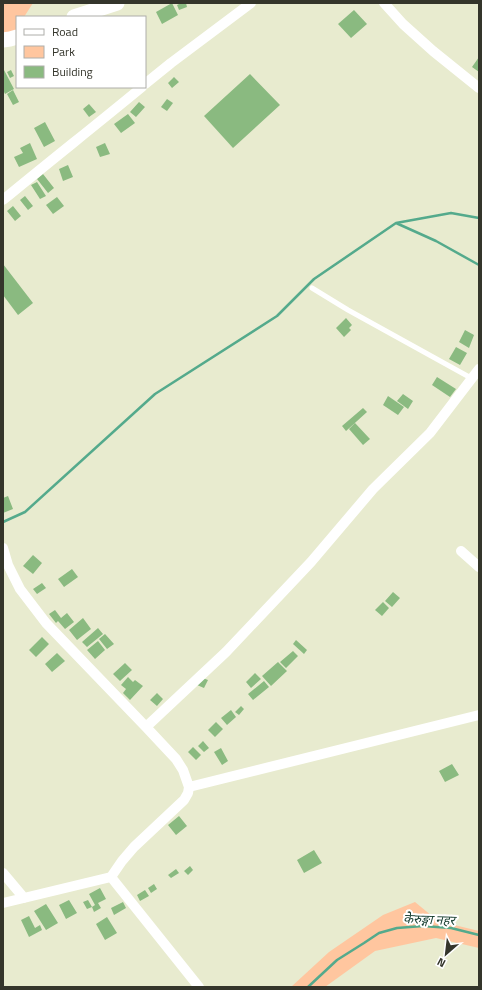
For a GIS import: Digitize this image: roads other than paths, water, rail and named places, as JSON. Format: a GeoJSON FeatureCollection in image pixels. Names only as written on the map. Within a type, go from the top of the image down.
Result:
{"type":"FeatureCollection","features":[{"type":"Feature","properties":{"kind":"main road"},"geometry":{"type":"LineString","coordinates":[[77,16],[117,3]]}},
{"type":"Feature","properties":{"kind":"main road"},"geometry":{"type":"LineString","coordinates":[[3,40],[16,37]]}},
{"type":"Feature","properties":{"kind":"street"},"geometry":{"type":"LineString","coordinates":[[146,83],[250,3]]}},
{"type":"Feature","properties":{"kind":"street"},"geometry":{"type":"LineString","coordinates":[[384,3],[403,24],[433,51],[479,88]]}},
{"type":"Feature","properties":{"kind":"street"},"geometry":{"type":"LineString","coordinates":[[3,200],[141,88]]}},
{"type":"Feature","properties":{"kind":"street"},"geometry":{"type":"LineString","coordinates":[[146,727],[226,652],[284,590],[332,538],[373,489],[430,433],[479,369]]}},
{"type":"Feature","properties":{"kind":"street"},"geometry":{"type":"LineString","coordinates":[[3,548],[8,565],[20,589],[36,612],[146,727],[180,765],[189,787],[188,793],[184,800],[134,846],[111,877],[3,903]]}},
{"type":"Feature","properties":{"kind":"street"},"geometry":{"type":"LineString","coordinates":[[461,551],[479,567]]}},
{"type":"Feature","properties":{"kind":"street"},"geometry":{"type":"LineString","coordinates":[[189,787],[479,715]]}},
{"type":"Feature","properties":{"kind":"street"},"geometry":{"type":"LineString","coordinates":[[3,873],[24,898]]}},
{"type":"Feature","properties":{"kind":"street"},"geometry":{"type":"LineString","coordinates":[[111,877],[199,987]]}},
{"type":"Feature","properties":{"kind":"lane"},"geometry":{"type":"LineString","coordinates":[[312,288],[348,310],[471,378]]}},
{"type":"Feature","properties":{"kind":"waterway"},"geometry":{"type":"LineString","coordinates":[[3,522],[25,512],[155,394],[277,316],[314,279],[396,223],[451,213],[479,218]]}},
{"type":"Feature","properties":{"kind":"waterway"},"geometry":{"type":"LineString","coordinates":[[396,223],[436,241],[479,265]]}},
{"type":"Feature","properties":{"kind":"waterway","name":"केेरुङ्गा नहर"},"geometry":{"type":"LineString","coordinates":[[308,987],[337,960],[379,933],[397,928],[423,926],[451,928],[479,935]]}}]}
